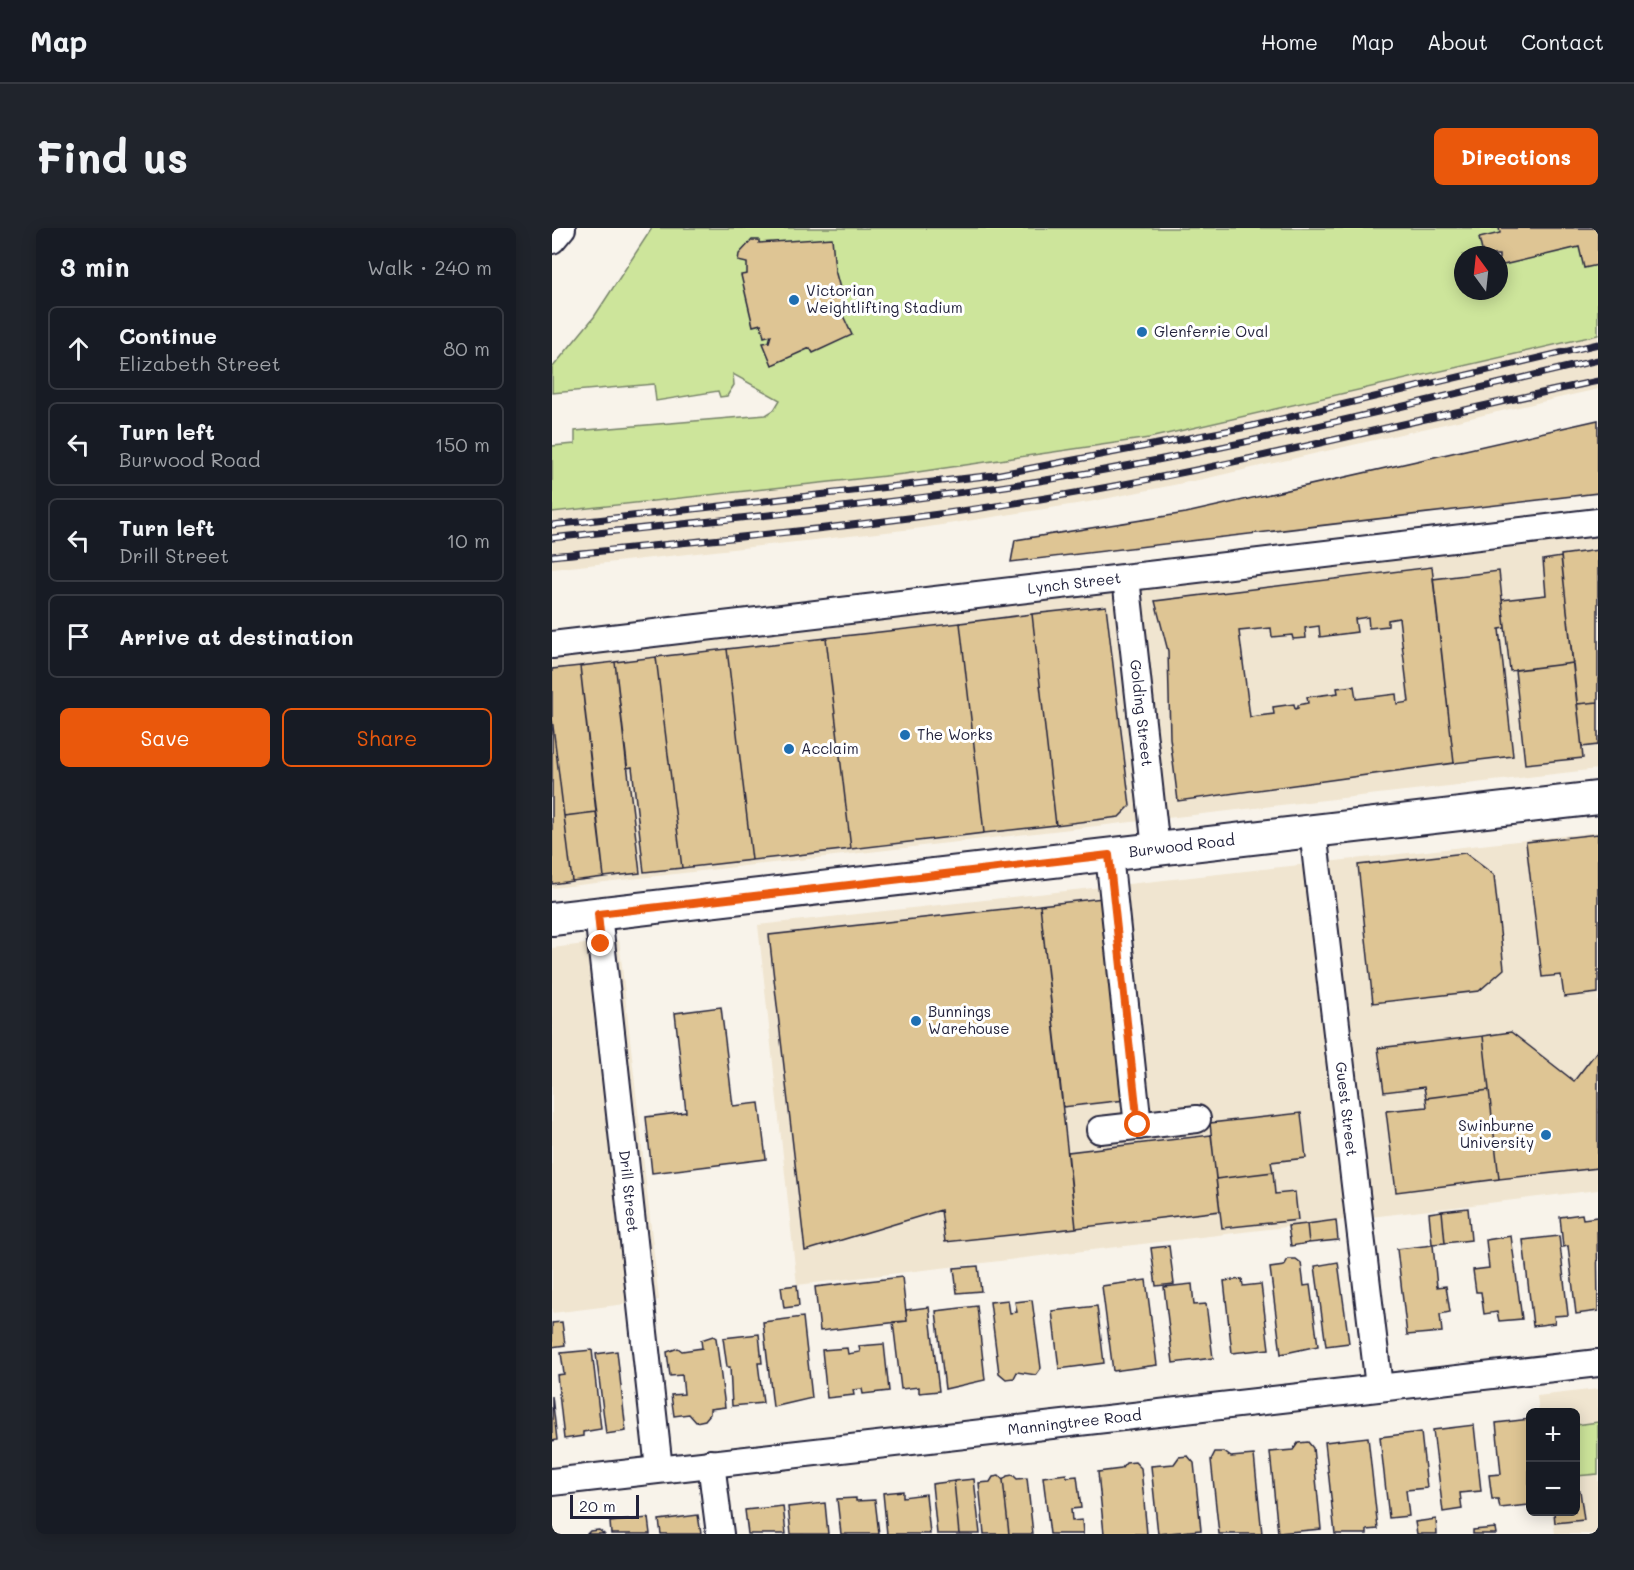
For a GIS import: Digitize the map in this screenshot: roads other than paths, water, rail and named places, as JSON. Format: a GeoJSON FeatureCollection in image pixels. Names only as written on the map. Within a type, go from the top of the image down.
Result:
{"type":"FeatureCollection","features":[{"type":"Feature","properties":{"kind":"main road","name":"Burwood Road"},"geometry":{"type":"LineString","coordinates":[[552,919],[1598,798]]}},
{"type":"Feature","properties":{"kind":"street"},"geometry":{"type":"LineString","coordinates":[[552,240],[562,228]]}},
{"type":"Feature","properties":{"kind":"street","name":"Lynch Street"},"geometry":{"type":"LineString","coordinates":[[552,645],[1598,522]]}},
{"type":"Feature","properties":{"kind":"street","name":"Golding Street"},"geometry":{"type":"LineString","coordinates":[[1126,578],[1156,849]]}},
{"type":"Feature","properties":{"kind":"street","name":"Guest Street"},"geometry":{"type":"LineString","coordinates":[[1313,831],[1379,1386]]}},
{"type":"Feature","properties":{"kind":"street"},"geometry":{"type":"LineString","coordinates":[[1109,855],[1138,1125]]}},
{"type":"Feature","properties":{"kind":"street","name":"Drill Street"},"geometry":{"type":"LineString","coordinates":[[598,914],[659,1469]]}},
{"type":"Feature","properties":{"kind":"street"},"geometry":{"type":"LineString","coordinates":[[1100,1130],[1197,1119]]}},
{"type":"Feature","properties":{"kind":"street","name":"Manningtree Road"},"geometry":{"type":"LineString","coordinates":[[552,1482],[1379,1386],[1598,1363]]}},
{"type":"Feature","properties":{"kind":"street"},"geometry":{"type":"LineString","coordinates":[[711,1463],[720,1534]]}},
{"type":"Feature","properties":{"kind":"railway"},"geometry":{"type":"LineString","coordinates":[[552,525],[995,475],[1252,426],[1598,344]]}},
{"type":"Feature","properties":{"kind":"railway"},"geometry":{"type":"LineString","coordinates":[[552,538],[884,502],[1082,474],[1276,435],[1598,360]]}},
{"type":"Feature","properties":{"kind":"railway"},"geometry":{"type":"LineString","coordinates":[[552,556],[828,528],[1035,500],[1227,463],[1598,381]]}},
{"type":"Feature","properties":{"kind":"place","name":"Victorian Weightlifting Stadium"},"geometry":{"type":"Point","coordinates":[794,300]}},
{"type":"Feature","properties":{"kind":"place","name":"Glenferrie Oval"},"geometry":{"type":"Point","coordinates":[1142,332]}},
{"type":"Feature","properties":{"kind":"place","name":"The Works"},"geometry":{"type":"Point","coordinates":[905,735]}},
{"type":"Feature","properties":{"kind":"place","name":"Acclaim"},"geometry":{"type":"Point","coordinates":[789,749]}},
{"type":"Feature","properties":{"kind":"place","name":"Bunnings Warehouse"},"geometry":{"type":"Point","coordinates":[916,1021]}},
{"type":"Feature","properties":{"kind":"place","name":"Swinburne University"},"geometry":{"type":"Point","coordinates":[1546,1135]}}]}
